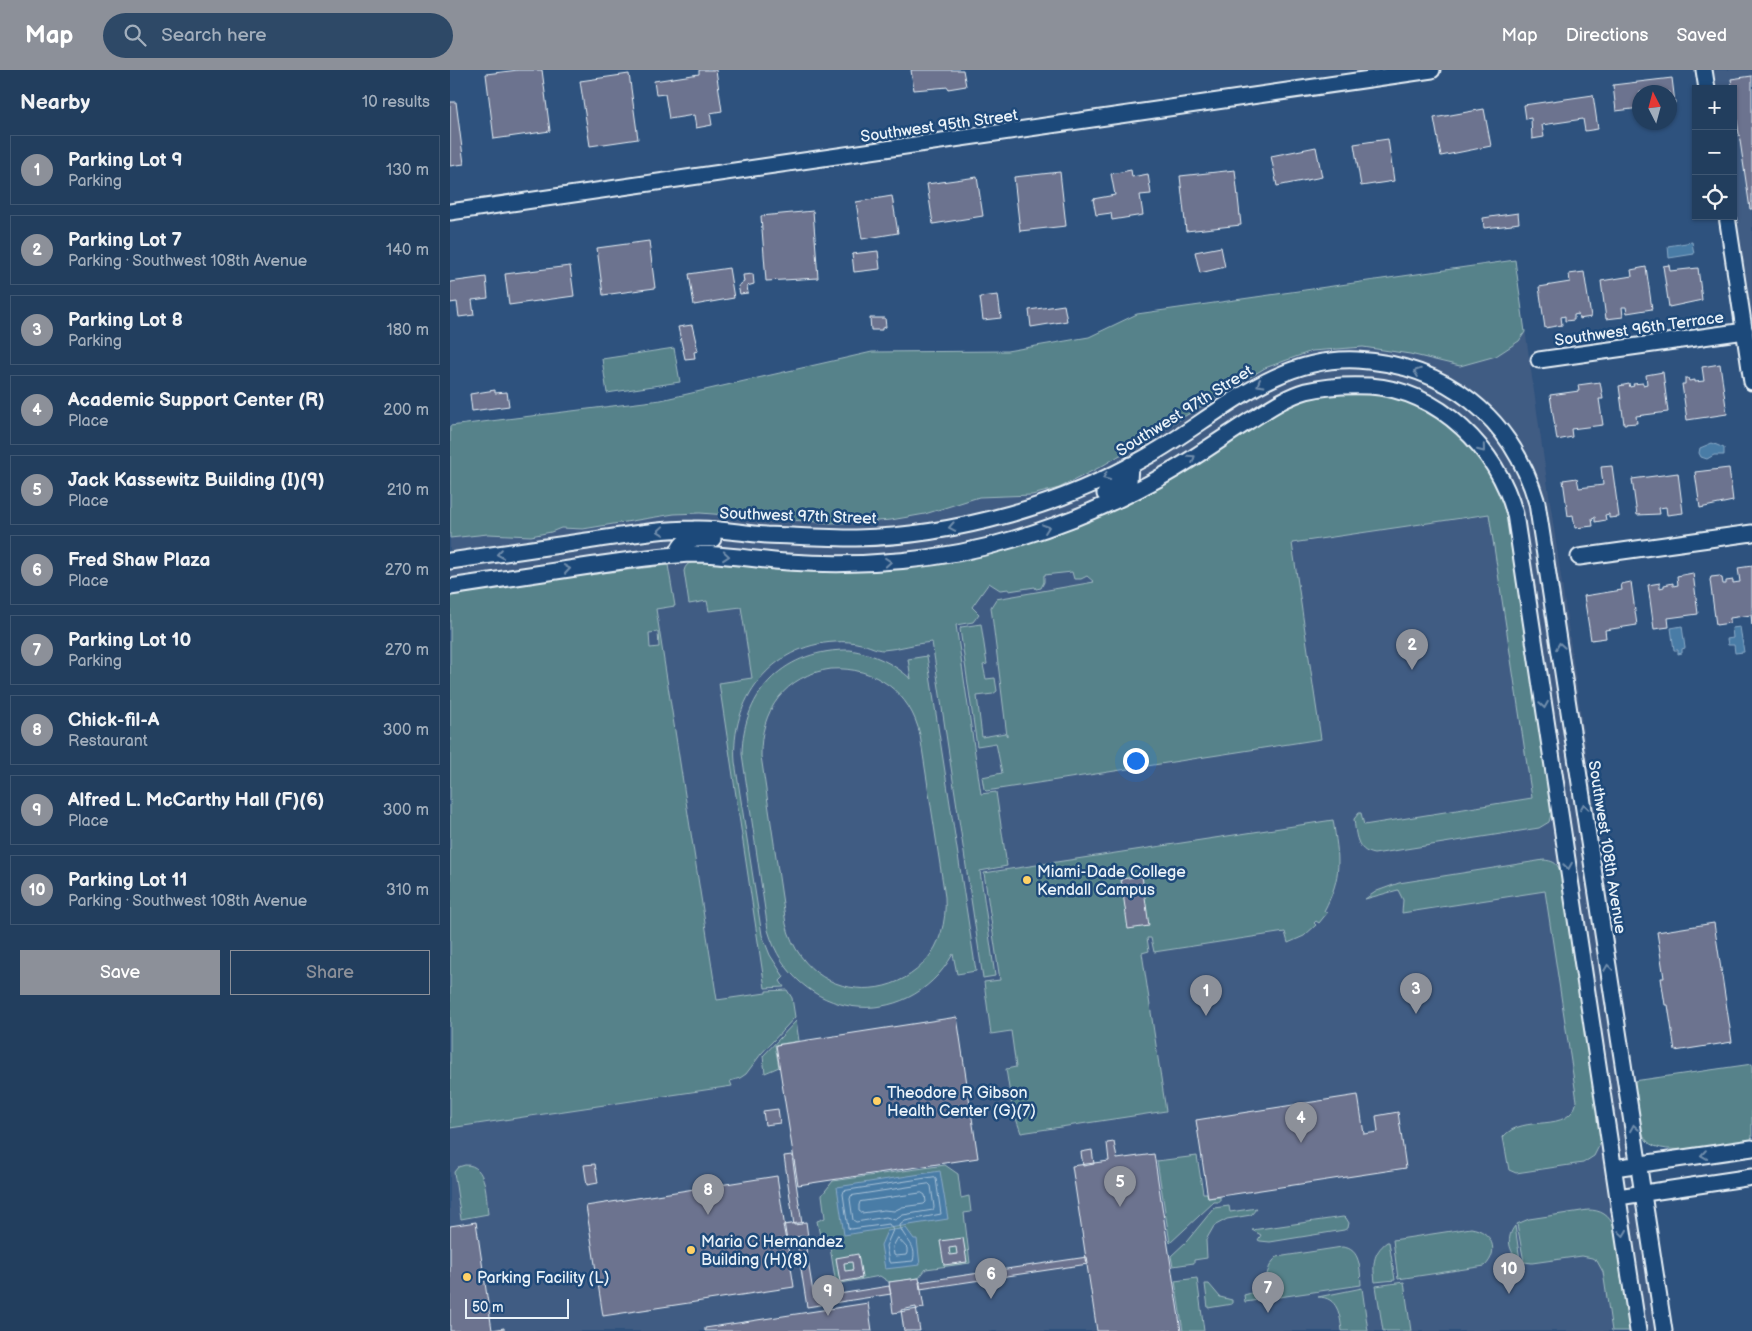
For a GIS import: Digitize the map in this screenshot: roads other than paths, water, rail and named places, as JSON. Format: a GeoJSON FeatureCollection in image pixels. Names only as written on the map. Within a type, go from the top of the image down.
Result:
{"type":"FeatureCollection","features":[{"type":"Feature","properties":{"kind":"street","name":"Southwest 95th Street"},"geometry":{"type":"LineString","coordinates":[[450,212],[1432,70]]}},
{"type":"Feature","properties":{"kind":"street"},"geometry":{"type":"LineString","coordinates":[[1704,70],[1706,85]]}},
{"type":"Feature","properties":{"kind":"street"},"geometry":{"type":"LineString","coordinates":[[1728,220],[1752,382]]}},
{"type":"Feature","properties":{"kind":"street","name":"Southwest 96th Terrace"},"geometry":{"type":"LineString","coordinates":[[1539,360],[1744,332]]}},
{"type":"Feature","properties":{"kind":"street","name":"Southwest 97th Street"},"geometry":{"type":"LineString","coordinates":[[450,561],[673,530],[718,529],[762,534],[858,538],[914,534],[1008,515],[1070,493],[1130,465],[1164,447],[1266,380],[1317,363],[1357,360],[1405,367],[1428,376],[1461,393]]}},
{"type":"Feature","properties":{"kind":"street"},"geometry":{"type":"LineString","coordinates":[[450,587],[677,555],[708,555],[813,563],[888,562],[965,552],[1014,539],[1086,514],[1131,493],[1175,469],[1277,404],[1304,392],[1342,386],[1381,387],[1415,397],[1446,415],[1472,436],[1492,462],[1505,484],[1515,514],[1638,1331]]}},
{"type":"Feature","properties":{"kind":"street","name":"Southwest 108th Avenue"},"geometry":{"type":"LineString","coordinates":[[1461,393],[1489,418],[1514,447],[1528,474],[1537,502],[1640,1164],[1664,1331]]}},
{"type":"Feature","properties":{"kind":"street"},"geometry":{"type":"LineString","coordinates":[[1086,514],[1095,499],[1123,486],[1129,481],[1130,465]]}},
{"type":"Feature","properties":{"kind":"street"},"geometry":{"type":"LineString","coordinates":[[1579,557],[1752,533]]}},
{"type":"Feature","properties":{"kind":"street"},"geometry":{"type":"LineString","coordinates":[[677,555],[680,546],[686,540],[704,538],[736,540],[762,534]]}},
{"type":"Feature","properties":{"kind":"street"},"geometry":{"type":"LineString","coordinates":[[1614,1168],[1752,1148]]}},
{"type":"Feature","properties":{"kind":"street"},"geometry":{"type":"LineString","coordinates":[[1618,1197],[1752,1177]]}},
{"type":"Feature","properties":{"kind":"water"},"geometry":{"type":"Polygon","coordinates":[[[1692,242],[1694,254],[1669,258],[1668,246],[1692,242]]]}},
{"type":"Feature","properties":{"kind":"water"},"geometry":{"type":"Polygon","coordinates":[[[1712,443],[1724,448],[1724,455],[1714,455],[1707,459],[1701,457],[1699,453],[1700,448],[1712,443]]]}},
{"type":"Feature","properties":{"kind":"water"},"geometry":{"type":"Polygon","coordinates":[[[1682,626],[1685,648],[1682,649],[1682,653],[1678,654],[1678,650],[1674,650],[1671,628],[1682,626]]]}},
{"type":"Feature","properties":{"kind":"water"},"geometry":{"type":"Polygon","coordinates":[[[1740,627],[1744,652],[1735,653],[1734,645],[1728,645],[1727,639],[1733,638],[1732,628],[1740,627]]]}},
{"type":"Feature","properties":{"kind":"water"},"geometry":{"type":"Polygon","coordinates":[[[940,1171],[948,1219],[844,1235],[837,1187],[940,1171]]]}},
{"type":"Feature","properties":{"kind":"water"},"geometry":{"type":"Polygon","coordinates":[[[906,1228],[914,1239],[917,1239],[920,1265],[885,1269],[881,1245],[887,1231],[906,1228]]]}},
{"type":"Feature","properties":{"kind":"place","name":"Parking Lot 7"},"geometry":{"type":"Point","coordinates":[1412,670]}},
{"type":"Feature","properties":{"kind":"place","name":"Miami-Dade College Kendall Campus"},"geometry":{"type":"Point","coordinates":[1027,880]}},
{"type":"Feature","properties":{"kind":"place","name":"Parking Lot 8"},"geometry":{"type":"Point","coordinates":[1416,1014]}},
{"type":"Feature","properties":{"kind":"place","name":"Parking Lot 9"},"geometry":{"type":"Point","coordinates":[1206,1016]}},
{"type":"Feature","properties":{"kind":"place","name":"Theodore R Gibson Health Center (G)(7)"},"geometry":{"type":"Point","coordinates":[877,1101]}},
{"type":"Feature","properties":{"kind":"place","name":"Academic Support Center (R)"},"geometry":{"type":"Point","coordinates":[1301,1143]}},
{"type":"Feature","properties":{"kind":"place","name":"Jack Kassewitz Building (I)(9)"},"geometry":{"type":"Point","coordinates":[1120,1207]}},
{"type":"Feature","properties":{"kind":"place","name":"Chick-fil-A"},"geometry":{"type":"Point","coordinates":[708,1215]}},
{"type":"Feature","properties":{"kind":"place","name":"Maria C Hernandez Building (H)(8)"},"geometry":{"type":"Point","coordinates":[691,1250]}},
{"type":"Feature","properties":{"kind":"place","name":"Parking Facility (L)"},"geometry":{"type":"Point","coordinates":[467,1277]}},
{"type":"Feature","properties":{"kind":"place","name":"Parking Lot 11"},"geometry":{"type":"Point","coordinates":[1509,1294]}},
{"type":"Feature","properties":{"kind":"place","name":"Fred Shaw Plaza"},"geometry":{"type":"Point","coordinates":[991,1299]}},
{"type":"Feature","properties":{"kind":"place","name":"Parking Lot 10"},"geometry":{"type":"Point","coordinates":[1268,1313]}},
{"type":"Feature","properties":{"kind":"place","name":"Alfred L. McCarthy Hall (F)(6)"},"geometry":{"type":"Point","coordinates":[828,1316]}}]}
